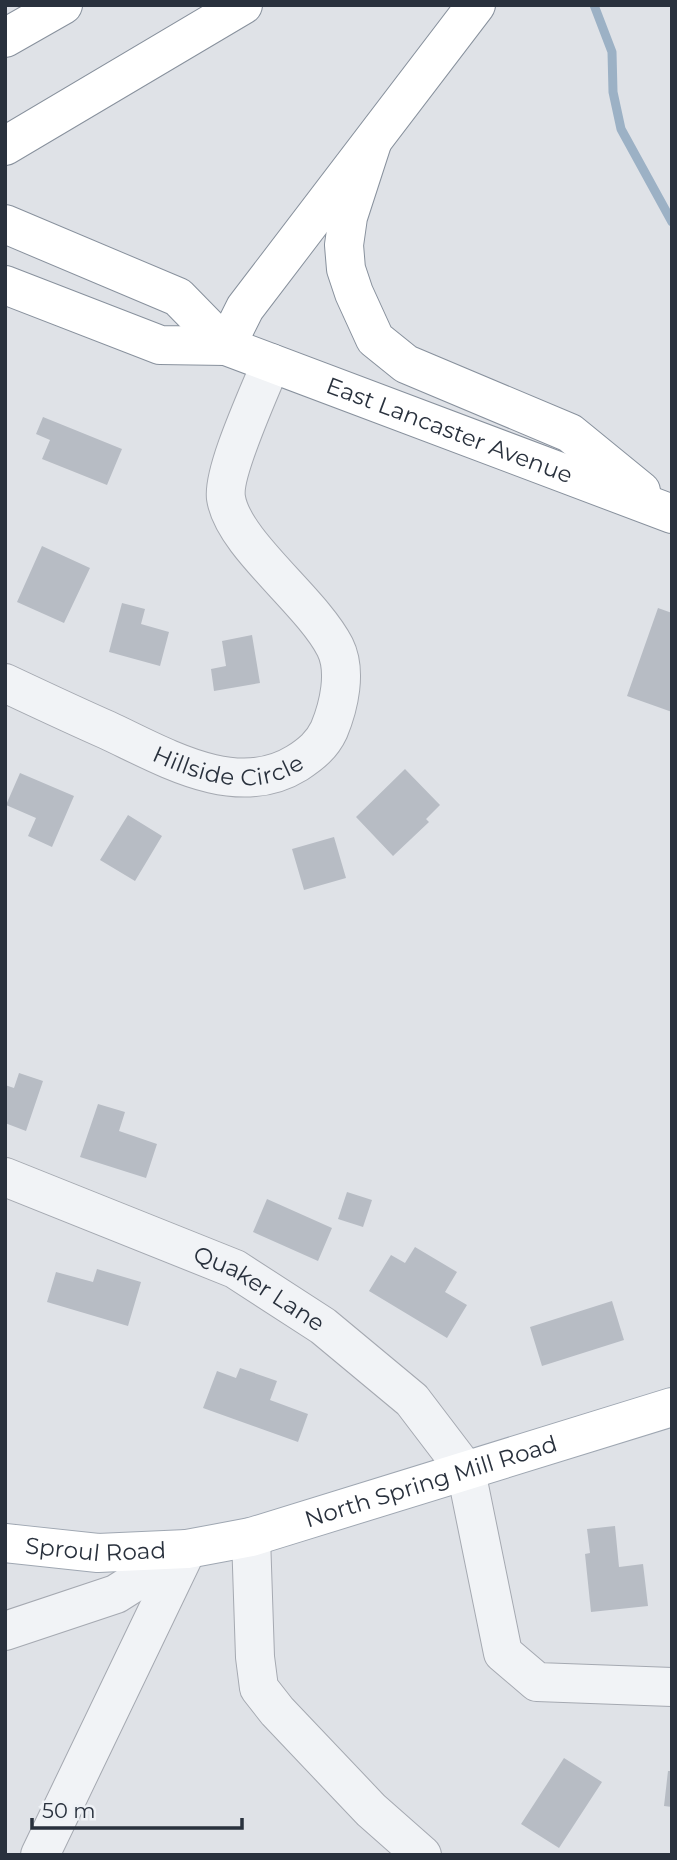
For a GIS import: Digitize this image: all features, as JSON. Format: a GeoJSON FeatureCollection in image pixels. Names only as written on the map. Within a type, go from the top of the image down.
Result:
{"type":"FeatureCollection","features":[{"type":"Feature","properties":{"kind":"main road"},"geometry":{"type":"LineString","coordinates":[[5,37],[63,5]]}},
{"type":"Feature","properties":{"kind":"main road"},"geometry":{"type":"LineString","coordinates":[[5,146],[243,5]]}},
{"type":"Feature","properties":{"kind":"main road"},"geometry":{"type":"LineString","coordinates":[[226,346],[245,308],[476,5]]}},
{"type":"Feature","properties":{"kind":"main road"},"geometry":{"type":"LineString","coordinates":[[372,143],[348,217],[344,245],[346,269],[374,340],[406,364],[570,433],[669,512]]}},
{"type":"Feature","properties":{"kind":"main road","name":"East Lancaster Avenue"},"geometry":{"type":"LineString","coordinates":[[5,224],[178,297],[226,346]]}},
{"type":"Feature","properties":{"kind":"main road","name":"East Lancaster Avenue"},"geometry":{"type":"LineString","coordinates":[[5,285],[160,345],[226,346],[669,512]]}},
{"type":"Feature","properties":{"kind":"main road","name":"North Spring Mill Road"},"geometry":{"type":"LineString","coordinates":[[187,1549],[251,1537],[672,1407]]}},
{"type":"Feature","properties":{"kind":"main road","name":"Sproul Road"},"geometry":{"type":"LineString","coordinates":[[5,1543],[98,1553],[187,1549]]}},
{"type":"Feature","properties":{"kind":"street","name":"Hillside Circle"},"geometry":{"type":"LineString","coordinates":[[5,683],[168,759],[212,774],[262,777],[273,775],[301,761],[323,743],[338,700],[340,668],[337,651],[317,618],[245,538],[226,499],[228,476],[271,363]]}},
{"type":"Feature","properties":{"kind":"street","name":"Quaker Lane"},"geometry":{"type":"LineString","coordinates":[[5,1177],[235,1269],[323,1326],[412,1400],[466,1471]]}},
{"type":"Feature","properties":{"kind":"street"},"geometry":{"type":"LineString","coordinates":[[466,1471],[503,1653],[537,1682],[672,1687]]}},
{"type":"Feature","properties":{"kind":"street"},"geometry":{"type":"LineString","coordinates":[[251,1537],[255,1657],[259,1688],[277,1712],[371,1810],[422,1855]]}},
{"type":"Feature","properties":{"kind":"street"},"geometry":{"type":"LineString","coordinates":[[5,1631],[116,1594],[187,1549]]}},
{"type":"Feature","properties":{"kind":"street"},"geometry":{"type":"LineString","coordinates":[[40,1855],[187,1549]]}},
{"type":"Feature","properties":{"kind":"building"},"geometry":{"type":"Polygon","coordinates":[[[43,417],[122,449],[107,485],[42,459],[50,440],[36,434],[43,417]]]}},
{"type":"Feature","properties":{"kind":"building"},"geometry":{"type":"Polygon","coordinates":[[[42,546],[90,568],[64,623],[17,602],[42,546]]]}},
{"type":"Feature","properties":{"kind":"building"},"geometry":{"type":"Polygon","coordinates":[[[122,603],[145,609],[141,624],[169,632],[160,666],[109,652],[122,603]]]}},
{"type":"Feature","properties":{"kind":"building"},"geometry":{"type":"Polygon","coordinates":[[[658,608],[672,613],[672,712],[627,696],[658,608]]]}},
{"type":"Feature","properties":{"kind":"building"},"geometry":{"type":"Polygon","coordinates":[[[252,635],[260,683],[214,691],[211,669],[226,666],[222,641],[252,635]]]}},
{"type":"Feature","properties":{"kind":"building"},"geometry":{"type":"Polygon","coordinates":[[[405,769],[440,805],[426,819],[429,822],[393,856],[356,817],[405,769]]]}},
{"type":"Feature","properties":{"kind":"building"},"geometry":{"type":"Polygon","coordinates":[[[20,773],[74,796],[52,847],[28,836],[36,818],[6,805],[20,773]]]}},
{"type":"Feature","properties":{"kind":"building"},"geometry":{"type":"Polygon","coordinates":[[[128,815],[162,836],[135,881],[100,860],[128,815]]]}},
{"type":"Feature","properties":{"kind":"building"},"geometry":{"type":"Polygon","coordinates":[[[334,837],[346,878],[304,890],[292,849],[334,837]]]}},
{"type":"Feature","properties":{"kind":"building"},"geometry":{"type":"Polygon","coordinates":[[[19,1073],[43,1081],[26,1131],[5,1123],[5,1085],[14,1088],[19,1073]]]}},
{"type":"Feature","properties":{"kind":"building"},"geometry":{"type":"Polygon","coordinates":[[[98,1104],[125,1112],[119,1131],[157,1144],[146,1178],[80,1157],[98,1104]]]}},
{"type":"Feature","properties":{"kind":"building"},"geometry":{"type":"Polygon","coordinates":[[[347,1192],[372,1200],[363,1227],[338,1219],[347,1192]]]}},
{"type":"Feature","properties":{"kind":"building"},"geometry":{"type":"Polygon","coordinates":[[[267,1199],[332,1228],[318,1261],[253,1232],[267,1199]]]}},
{"type":"Feature","properties":{"kind":"building"},"geometry":{"type":"Polygon","coordinates":[[[415,1247],[457,1272],[445,1292],[467,1305],[447,1338],[369,1291],[391,1255],[405,1263],[415,1247]]]}},
{"type":"Feature","properties":{"kind":"building"},"geometry":{"type":"Polygon","coordinates":[[[97,1269],[141,1282],[128,1326],[47,1302],[56,1272],[93,1282],[97,1269]]]}},
{"type":"Feature","properties":{"kind":"building"},"geometry":{"type":"Polygon","coordinates":[[[612,1301],[624,1340],[542,1366],[530,1327],[612,1301]]]}},
{"type":"Feature","properties":{"kind":"building"},"geometry":{"type":"Polygon","coordinates":[[[240,1368],[277,1381],[270,1400],[308,1414],[298,1442],[203,1408],[217,1371],[236,1378],[240,1368]]]}},
{"type":"Feature","properties":{"kind":"building"},"geometry":{"type":"Polygon","coordinates":[[[615,1526],[619,1567],[643,1564],[648,1606],[591,1612],[585,1554],[590,1553],[587,1529],[615,1526]]]}},
{"type":"Feature","properties":{"kind":"building"},"geometry":{"type":"Polygon","coordinates":[[[564,1758],[602,1782],[559,1848],[521,1824],[564,1758]]]}},
{"type":"Feature","properties":{"kind":"building"},"geometry":{"type":"Polygon","coordinates":[[[668,1771],[672,1771],[672,1807],[664,1806],[668,1771]]]}},
{"type":"Feature","properties":{"kind":"waterway"},"geometry":{"type":"LineString","coordinates":[[594,5],[612,52],[613,92],[621,129],[672,222]]}}]}
